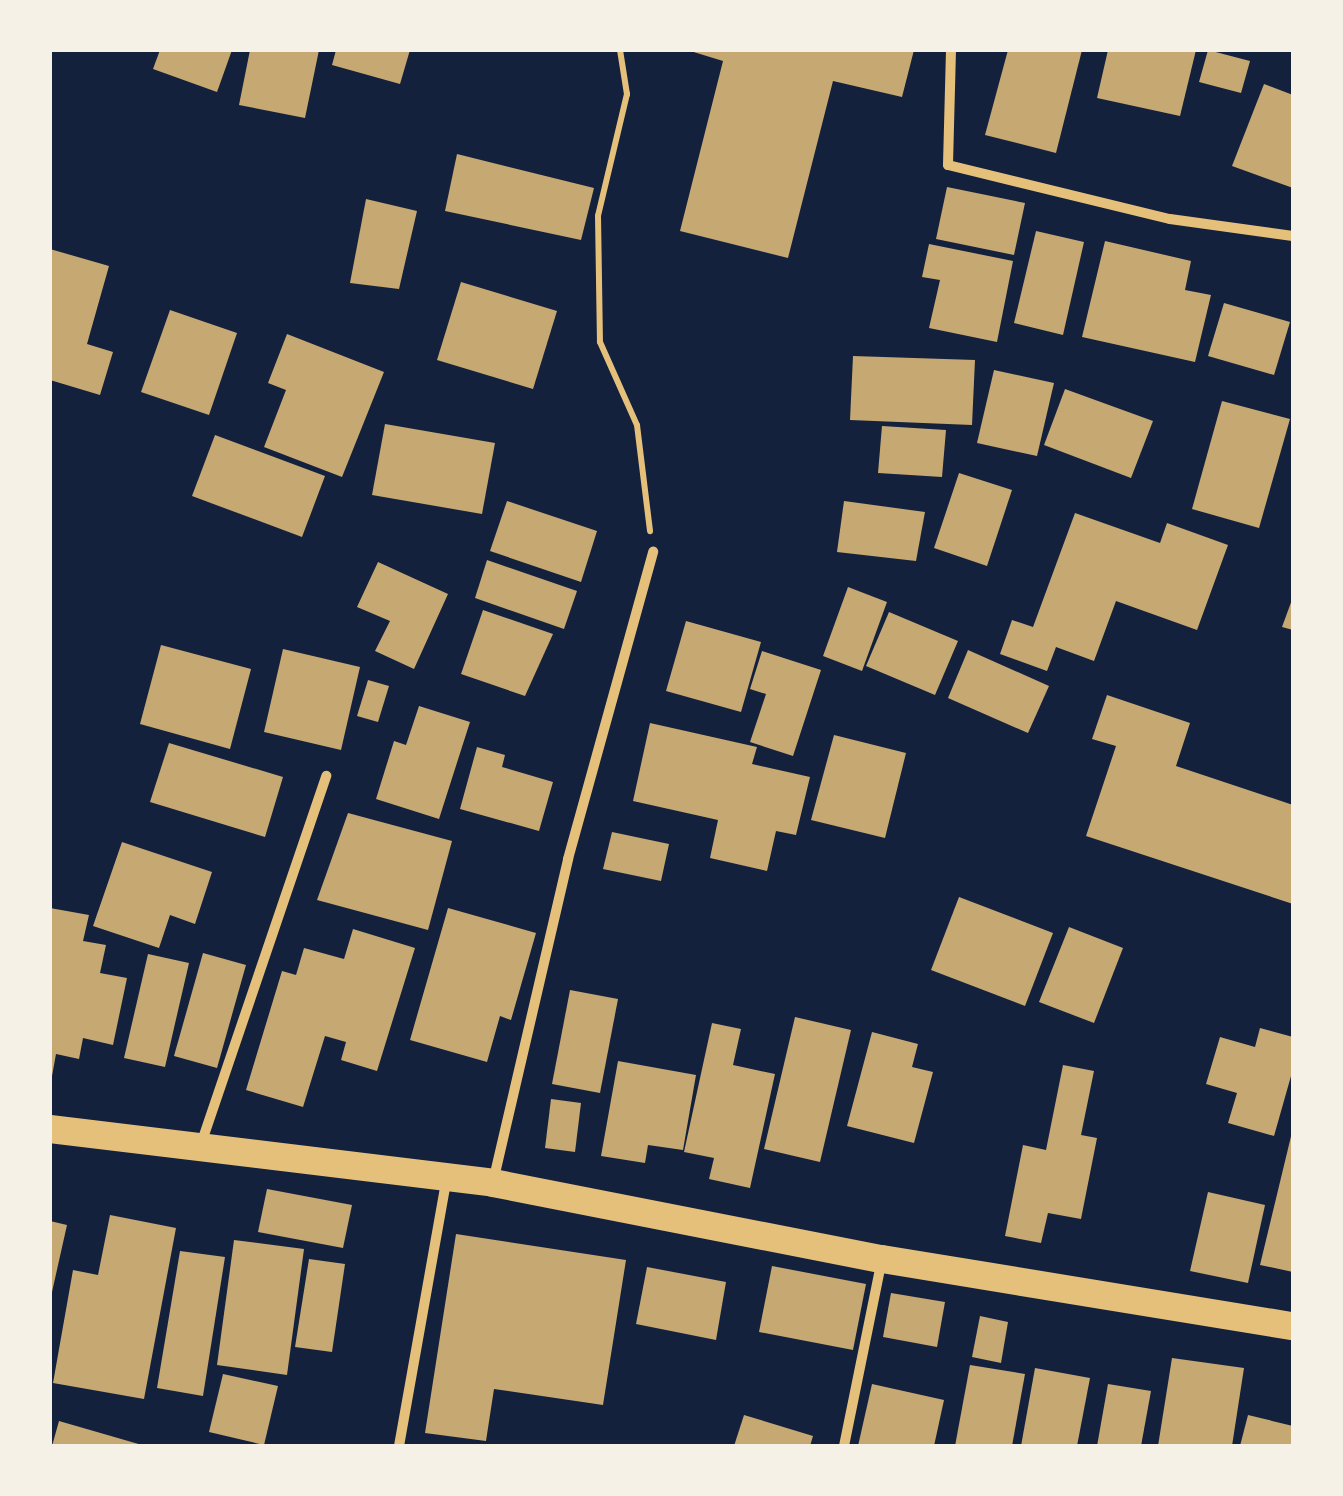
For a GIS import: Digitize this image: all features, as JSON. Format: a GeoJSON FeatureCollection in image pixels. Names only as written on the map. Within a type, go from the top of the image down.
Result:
{"type":"FeatureCollection","features":[{"type":"Feature","properties":{"kind":"highway"},"geometry":{"type":"LineString","coordinates":[[50,1129],[446,1180],[492,1182],[882,1259],[1293,1326]]}},
{"type":"Feature","properties":{"kind":"street"},"geometry":{"type":"LineString","coordinates":[[951,50],[948,165],[1170,220],[1293,236]]}},
{"type":"Feature","properties":{"kind":"street"},"geometry":{"type":"LineString","coordinates":[[492,1182],[568,859],[653,552]]}},
{"type":"Feature","properties":{"kind":"street"},"geometry":{"type":"LineString","coordinates":[[199,1150],[326,776]]}},
{"type":"Feature","properties":{"kind":"street"},"geometry":{"type":"LineString","coordinates":[[398,1446],[446,1180]]}},
{"type":"Feature","properties":{"kind":"street"},"geometry":{"type":"LineString","coordinates":[[844,1446],[882,1259]]}},
{"type":"Feature","properties":{"kind":"path"},"geometry":{"type":"LineString","coordinates":[[620,50],[627,94],[598,216],[600,342],[636,425],[653,552]]}},
{"type":"Feature","properties":{"kind":"building"},"geometry":{"type":"Polygon","coordinates":[[[160,50],[232,50],[217,92],[153,69],[160,50]]]}},
{"type":"Feature","properties":{"kind":"building"},"geometry":{"type":"Polygon","coordinates":[[[250,50],[319,50],[305,118],[239,105],[250,50]]]}},
{"type":"Feature","properties":{"kind":"building"},"geometry":{"type":"Polygon","coordinates":[[[336,50],[410,50],[400,84],[332,65],[336,50]]]}},
{"type":"Feature","properties":{"kind":"building"},"geometry":{"type":"Polygon","coordinates":[[[687,50],[914,50],[902,97],[833,81],[788,258],[680,231],[723,61],[687,50]]]}},
{"type":"Feature","properties":{"kind":"building"},"geometry":{"type":"Polygon","coordinates":[[[1008,50],[1082,50],[1056,153],[985,135],[1008,50]]]}},
{"type":"Feature","properties":{"kind":"building"},"geometry":{"type":"Polygon","coordinates":[[[1108,50],[1196,50],[1180,116],[1097,98],[1108,50]]]}},
{"type":"Feature","properties":{"kind":"building"},"geometry":{"type":"Polygon","coordinates":[[[1208,50],[1250,61],[1241,93],[1199,82],[1208,50]]]}},
{"type":"Feature","properties":{"kind":"building"},"geometry":{"type":"Polygon","coordinates":[[[1264,84],[1293,95],[1293,188],[1232,166],[1264,84]]]}},
{"type":"Feature","properties":{"kind":"building"},"geometry":{"type":"Polygon","coordinates":[[[457,154],[594,188],[581,240],[445,211],[457,154]]]}},
{"type":"Feature","properties":{"kind":"building"},"geometry":{"type":"Polygon","coordinates":[[[947,187],[1025,203],[1014,255],[936,239],[947,187]]]}},
{"type":"Feature","properties":{"kind":"building"},"geometry":{"type":"Polygon","coordinates":[[[366,199],[417,211],[399,289],[350,283],[366,199]]]}},
{"type":"Feature","properties":{"kind":"building"},"geometry":{"type":"Polygon","coordinates":[[[1036,231],[1084,242],[1063,335],[1014,323],[1036,231]]]}},
{"type":"Feature","properties":{"kind":"building"},"geometry":{"type":"Polygon","coordinates":[[[1105,241],[1191,261],[1185,290],[1211,295],[1195,362],[1082,337],[1105,241]]]}},
{"type":"Feature","properties":{"kind":"building"},"geometry":{"type":"Polygon","coordinates":[[[929,244],[1013,261],[997,342],[929,328],[940,280],[922,277],[929,244]]]}},
{"type":"Feature","properties":{"kind":"building"},"geometry":{"type":"Polygon","coordinates":[[[50,249],[109,266],[87,344],[113,352],[100,395],[50,380],[50,249]]]}},
{"type":"Feature","properties":{"kind":"building"},"geometry":{"type":"Polygon","coordinates":[[[461,282],[557,311],[533,389],[437,360],[461,282]]]}},
{"type":"Feature","properties":{"kind":"building"},"geometry":{"type":"Polygon","coordinates":[[[1224,303],[1290,322],[1274,375],[1208,356],[1224,303]]]}},
{"type":"Feature","properties":{"kind":"building"},"geometry":{"type":"Polygon","coordinates":[[[170,310],[237,333],[209,415],[141,392],[170,310]]]}},
{"type":"Feature","properties":{"kind":"building"},"geometry":{"type":"Polygon","coordinates":[[[287,334],[384,372],[342,477],[264,447],[286,390],[268,383],[287,334]]]}},
{"type":"Feature","properties":{"kind":"building"},"geometry":{"type":"Polygon","coordinates":[[[853,356],[975,360],[972,425],[850,420],[853,356]]]}},
{"type":"Feature","properties":{"kind":"building"},"geometry":{"type":"Polygon","coordinates":[[[994,370],[1054,383],[1037,456],[977,443],[994,370]]]}},
{"type":"Feature","properties":{"kind":"building"},"geometry":{"type":"Polygon","coordinates":[[[1065,389],[1153,421],[1131,478],[1044,445],[1065,389]]]}},
{"type":"Feature","properties":{"kind":"building"},"geometry":{"type":"Polygon","coordinates":[[[1222,401],[1290,419],[1259,528],[1192,509],[1222,401]]]}},
{"type":"Feature","properties":{"kind":"building"},"geometry":{"type":"Polygon","coordinates":[[[385,424],[495,443],[482,514],[372,495],[385,424]]]}},
{"type":"Feature","properties":{"kind":"building"},"geometry":{"type":"Polygon","coordinates":[[[882,426],[946,430],[942,477],[878,473],[882,426]]]}},
{"type":"Feature","properties":{"kind":"building"},"geometry":{"type":"Polygon","coordinates":[[[215,435],[325,476],[302,537],[192,496],[215,435]]]}},
{"type":"Feature","properties":{"kind":"building"},"geometry":{"type":"Polygon","coordinates":[[[959,473],[1012,490],[987,566],[934,548],[959,473]]]}},
{"type":"Feature","properties":{"kind":"building"},"geometry":{"type":"Polygon","coordinates":[[[507,501],[597,531],[581,582],[490,551],[507,501]]]}},
{"type":"Feature","properties":{"kind":"building"},"geometry":{"type":"Polygon","coordinates":[[[844,501],[925,512],[916,561],[837,552],[844,501]]]}},
{"type":"Feature","properties":{"kind":"building"},"geometry":{"type":"Polygon","coordinates":[[[1075,513],[1160,543],[1167,523],[1228,545],[1197,630],[1116,601],[1094,661],[1056,647],[1047,671],[1000,654],[1012,620],[1033,627],[1075,513]]]}},
{"type":"Feature","properties":{"kind":"building"},"geometry":{"type":"Polygon","coordinates":[[[487,560],[577,591],[564,629],[475,598],[487,560]]]}},
{"type":"Feature","properties":{"kind":"building"},"geometry":{"type":"Polygon","coordinates":[[[378,562],[448,594],[414,669],[375,651],[390,621],[357,607],[378,562]]]}},
{"type":"Feature","properties":{"kind":"building"},"geometry":{"type":"Polygon","coordinates":[[[848,587],[887,602],[862,671],[823,656],[848,587]]]}},
{"type":"Feature","properties":{"kind":"building"},"geometry":{"type":"Polygon","coordinates":[[[1293,597],[1293,630],[1282,627],[1293,597]]]}},
{"type":"Feature","properties":{"kind":"building"},"geometry":{"type":"Polygon","coordinates":[[[483,610],[553,634],[525,696],[461,674],[483,610]]]}},
{"type":"Feature","properties":{"kind":"building"},"geometry":{"type":"Polygon","coordinates":[[[889,612],[958,641],[935,695],[866,666],[889,612]]]}},
{"type":"Feature","properties":{"kind":"building"},"geometry":{"type":"Polygon","coordinates":[[[686,621],[761,642],[741,712],[666,691],[686,621]]]}},
{"type":"Feature","properties":{"kind":"building"},"geometry":{"type":"Polygon","coordinates":[[[161,645],[251,669],[230,749],[140,724],[161,645]]]}},
{"type":"Feature","properties":{"kind":"building"},"geometry":{"type":"Polygon","coordinates":[[[283,649],[360,667],[341,750],[264,732],[283,649]]]}},
{"type":"Feature","properties":{"kind":"building"},"geometry":{"type":"Polygon","coordinates":[[[968,650],[1049,686],[1028,733],[948,698],[968,650]]]}},
{"type":"Feature","properties":{"kind":"building"},"geometry":{"type":"Polygon","coordinates":[[[762,651],[821,670],[793,756],[750,742],[766,694],[750,689],[762,651]]]}},
{"type":"Feature","properties":{"kind":"building"},"geometry":{"type":"Polygon","coordinates":[[[368,680],[389,686],[378,722],[357,716],[368,680]]]}},
{"type":"Feature","properties":{"kind":"building"},"geometry":{"type":"Polygon","coordinates":[[[1107,695],[1190,723],[1176,766],[1293,805],[1293,904],[1086,836],[1116,746],[1092,739],[1107,695]]]}},
{"type":"Feature","properties":{"kind":"building"},"geometry":{"type":"Polygon","coordinates":[[[419,706],[470,722],[439,819],[376,799],[394,741],[406,745],[419,706]]]}},
{"type":"Feature","properties":{"kind":"building"},"geometry":{"type":"Polygon","coordinates":[[[650,723],[757,747],[752,764],[810,777],[796,835],[776,831],[767,871],[710,858],[718,820],[633,801],[650,723]]]}},
{"type":"Feature","properties":{"kind":"building"},"geometry":{"type":"Polygon","coordinates":[[[834,735],[906,753],[885,838],[811,820],[834,735]]]}},
{"type":"Feature","properties":{"kind":"building"},"geometry":{"type":"Polygon","coordinates":[[[169,743],[283,777],[265,837],[150,802],[169,743]]]}},
{"type":"Feature","properties":{"kind":"building"},"geometry":{"type":"Polygon","coordinates":[[[477,747],[505,755],[502,767],[553,782],[539,831],[460,809],[477,747]]]}},
{"type":"Feature","properties":{"kind":"building"},"geometry":{"type":"Polygon","coordinates":[[[348,813],[452,841],[428,930],[317,900],[348,813]]]}},
{"type":"Feature","properties":{"kind":"building"},"geometry":{"type":"Polygon","coordinates":[[[612,832],[669,844],[661,881],[603,869],[612,832]]]}},
{"type":"Feature","properties":{"kind":"building"},"geometry":{"type":"Polygon","coordinates":[[[122,842],[212,872],[195,924],[170,915],[159,948],[93,926],[122,842]]]}},
{"type":"Feature","properties":{"kind":"building"},"geometry":{"type":"Polygon","coordinates":[[[959,897],[1053,933],[1025,1006],[931,970],[959,897]]]}},
{"type":"Feature","properties":{"kind":"building"},"geometry":{"type":"Polygon","coordinates":[[[50,908],[89,915],[83,941],[106,945],[100,973],[127,978],[113,1045],[83,1038],[79,1059],[56,1054],[52,1076],[50,908]]]}},
{"type":"Feature","properties":{"kind":"building"},"geometry":{"type":"Polygon","coordinates":[[[448,908],[536,933],[511,1020],[500,1016],[487,1062],[410,1040],[448,908]]]}},
{"type":"Feature","properties":{"kind":"building"},"geometry":{"type":"Polygon","coordinates":[[[1069,927],[1123,948],[1094,1023],[1039,1002],[1069,927]]]}},
{"type":"Feature","properties":{"kind":"building"},"geometry":{"type":"Polygon","coordinates":[[[353,929],[415,948],[377,1071],[341,1060],[346,1042],[325,1036],[303,1107],[246,1090],[282,971],[296,975],[304,948],[344,959],[353,929]]]}},
{"type":"Feature","properties":{"kind":"building"},"geometry":{"type":"Polygon","coordinates":[[[203,953],[246,965],[217,1068],[174,1056],[203,953]]]}},
{"type":"Feature","properties":{"kind":"building"},"geometry":{"type":"Polygon","coordinates":[[[148,954],[189,963],[165,1067],[124,1058],[148,954]]]}},
{"type":"Feature","properties":{"kind":"building"},"geometry":{"type":"Polygon","coordinates":[[[570,990],[618,999],[600,1093],[552,1084],[570,990]]]}},
{"type":"Feature","properties":{"kind":"building"},"geometry":{"type":"Polygon","coordinates":[[[795,1017],[851,1030],[820,1162],[764,1149],[795,1017]]]}},
{"type":"Feature","properties":{"kind":"building"},"geometry":{"type":"Polygon","coordinates":[[[712,1023],[741,1029],[733,1065],[775,1074],[750,1188],[709,1179],[714,1158],[684,1152],[712,1023]]]}},
{"type":"Feature","properties":{"kind":"building"},"geometry":{"type":"Polygon","coordinates":[[[1260,1028],[1293,1037],[1293,1069],[1274,1136],[1228,1123],[1237,1093],[1206,1084],[1220,1037],[1255,1047],[1260,1028]]]}},
{"type":"Feature","properties":{"kind":"building"},"geometry":{"type":"Polygon","coordinates":[[[872,1032],[918,1044],[912,1067],[933,1072],[914,1143],[847,1126],[872,1032]]]}},
{"type":"Feature","properties":{"kind":"building"},"geometry":{"type":"Polygon","coordinates":[[[618,1061],[696,1075],[683,1150],[648,1145],[645,1163],[601,1156],[618,1061]]]}},
{"type":"Feature","properties":{"kind":"building"},"geometry":{"type":"Polygon","coordinates":[[[1063,1065],[1094,1071],[1081,1135],[1097,1138],[1081,1219],[1048,1213],[1041,1243],[1005,1236],[1023,1145],[1046,1150],[1063,1065]]]}},
{"type":"Feature","properties":{"kind":"building"},"geometry":{"type":"Polygon","coordinates":[[[551,1099],[581,1103],[575,1152],[545,1148],[551,1099]]]}},
{"type":"Feature","properties":{"kind":"building"},"geometry":{"type":"Polygon","coordinates":[[[1293,1128],[1293,1272],[1260,1265],[1293,1128]]]}},
{"type":"Feature","properties":{"kind":"building"},"geometry":{"type":"Polygon","coordinates":[[[267,1189],[352,1205],[343,1248],[258,1232],[267,1189]]]}},
{"type":"Feature","properties":{"kind":"building"},"geometry":{"type":"Polygon","coordinates":[[[1208,1192],[1265,1205],[1248,1283],[1190,1271],[1208,1192]]]}},
{"type":"Feature","properties":{"kind":"building"},"geometry":{"type":"Polygon","coordinates":[[[110,1215],[176,1228],[144,1399],[53,1383],[73,1270],[98,1275],[110,1215]]]}},
{"type":"Feature","properties":{"kind":"building"},"geometry":{"type":"Polygon","coordinates":[[[50,1221],[67,1225],[52,1292],[50,1292],[50,1221]]]}},
{"type":"Feature","properties":{"kind":"building"},"geometry":{"type":"Polygon","coordinates":[[[456,1234],[626,1260],[603,1405],[494,1389],[486,1441],[425,1433],[456,1234]]]}},
{"type":"Feature","properties":{"kind":"building"},"geometry":{"type":"Polygon","coordinates":[[[234,1240],[304,1249],[287,1375],[217,1365],[234,1240]]]}},
{"type":"Feature","properties":{"kind":"building"},"geometry":{"type":"Polygon","coordinates":[[[180,1251],[225,1257],[203,1396],[157,1388],[180,1251]]]}},
{"type":"Feature","properties":{"kind":"building"},"geometry":{"type":"Polygon","coordinates":[[[309,1259],[345,1264],[332,1352],[295,1347],[309,1259]]]}},
{"type":"Feature","properties":{"kind":"building"},"geometry":{"type":"Polygon","coordinates":[[[772,1266],[866,1284],[853,1350],[759,1332],[772,1266]]]}},
{"type":"Feature","properties":{"kind":"building"},"geometry":{"type":"Polygon","coordinates":[[[647,1267],[726,1282],[716,1340],[636,1324],[647,1267]]]}},
{"type":"Feature","properties":{"kind":"building"},"geometry":{"type":"Polygon","coordinates":[[[891,1293],[945,1302],[937,1347],[883,1337],[891,1293]]]}},
{"type":"Feature","properties":{"kind":"building"},"geometry":{"type":"Polygon","coordinates":[[[980,1316],[1008,1322],[1001,1363],[972,1357],[980,1316]]]}},
{"type":"Feature","properties":{"kind":"building"},"geometry":{"type":"Polygon","coordinates":[[[1172,1358],[1244,1368],[1232,1446],[1158,1446],[1172,1358]]]}},
{"type":"Feature","properties":{"kind":"building"},"geometry":{"type":"Polygon","coordinates":[[[970,1365],[1025,1374],[1012,1446],[955,1446],[970,1365]]]}},
{"type":"Feature","properties":{"kind":"building"},"geometry":{"type":"Polygon","coordinates":[[[1035,1368],[1090,1378],[1077,1446],[1021,1446],[1035,1368]]]}},
{"type":"Feature","properties":{"kind":"building"},"geometry":{"type":"Polygon","coordinates":[[[223,1374],[278,1386],[264,1445],[209,1432],[223,1374]]]}},
{"type":"Feature","properties":{"kind":"building"},"geometry":{"type":"Polygon","coordinates":[[[872,1384],[944,1400],[934,1446],[858,1446],[872,1384]]]}},
{"type":"Feature","properties":{"kind":"building"},"geometry":{"type":"Polygon","coordinates":[[[1108,1384],[1151,1391],[1141,1446],[1097,1446],[1108,1384]]]}},
{"type":"Feature","properties":{"kind":"building"},"geometry":{"type":"Polygon","coordinates":[[[744,1415],[813,1436],[810,1446],[734,1446],[744,1415]]]}},
{"type":"Feature","properties":{"kind":"building"},"geometry":{"type":"Polygon","coordinates":[[[1248,1415],[1293,1426],[1293,1446],[1240,1446],[1248,1415]]]}},
{"type":"Feature","properties":{"kind":"building"},"geometry":{"type":"Polygon","coordinates":[[[59,1421],[142,1445],[142,1446],[52,1446],[59,1421]]]}}]}
